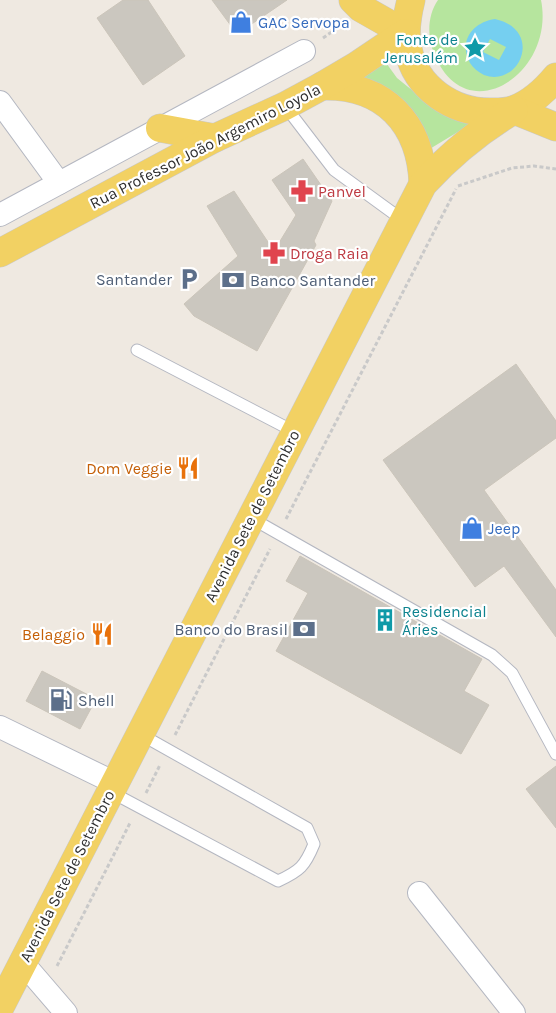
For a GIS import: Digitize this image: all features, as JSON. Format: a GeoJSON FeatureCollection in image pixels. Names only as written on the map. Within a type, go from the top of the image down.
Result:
{"type":"FeatureCollection","features":[{"type":"Feature","properties":{"kind":"main road"},"geometry":{"type":"LineString","coordinates":[[411,0],[407,16],[408,50],[413,66],[433,93],[448,103],[463,109],[480,113],[514,110],[556,127]]}},
{"type":"Feature","properties":{"kind":"main road"},"geometry":{"type":"LineString","coordinates":[[357,4],[406,33]]}},
{"type":"Feature","properties":{"kind":"main road"},"geometry":{"type":"LineString","coordinates":[[357,4],[370,31],[370,56]]}},
{"type":"Feature","properties":{"kind":"main road","name":"Rua Professor João Argemiro Loyola"},"geometry":{"type":"LineString","coordinates":[[0,252],[215,138],[285,106],[322,86],[406,33]]}},
{"type":"Feature","properties":{"kind":"main road","name":"Avenida Sete de Setembro"},"geometry":{"type":"LineString","coordinates":[[0,1007],[423,184],[467,142],[514,110],[531,101],[546,89],[556,77]]}},
{"type":"Feature","properties":{"kind":"main road"},"geometry":{"type":"LineString","coordinates":[[322,86],[348,87],[360,90],[377,98],[393,109],[408,128],[419,149],[423,184]]}},
{"type":"Feature","properties":{"kind":"main road"},"geometry":{"type":"LineString","coordinates":[[160,128],[215,138]]}},
{"type":"Feature","properties":{"kind":"street","name":"Rua Professor João Argemiro Loyola"},"geometry":{"type":"LineString","coordinates":[[0,215],[304,51]]}},
{"type":"Feature","properties":{"kind":"street"},"geometry":{"type":"LineString","coordinates":[[0,102],[59,183]]}},
{"type":"Feature","properties":{"kind":"street"},"geometry":{"type":"LineString","coordinates":[[0,728],[112,787]]}},
{"type":"Feature","properties":{"kind":"street"},"geometry":{"type":"LineString","coordinates":[[419,893],[514,1013]]}},
{"type":"Feature","properties":{"kind":"street"},"geometry":{"type":"LineString","coordinates":[[23,963],[66,1013]]}},
{"type":"Feature","properties":{"kind":"lane"},"geometry":{"type":"LineString","coordinates":[[285,106],[334,170],[404,221]]}},
{"type":"Feature","properties":{"kind":"lane"},"geometry":{"type":"LineString","coordinates":[[137,350],[295,432]]}},
{"type":"Feature","properties":{"kind":"lane"},"geometry":{"type":"LineString","coordinates":[[251,518],[492,655],[512,672],[556,754]]}},
{"type":"Feature","properties":{"kind":"lane"},"geometry":{"type":"LineString","coordinates":[[112,787],[139,806],[278,881],[295,873],[307,861],[314,844],[307,828],[140,734]]}},
{"type":"Feature","properties":{"kind":"path"},"geometry":{"type":"LineString","coordinates":[[62,957],[458,186],[512,168],[534,166],[556,169]]}},
{"type":"Feature","properties":{"kind":"green space"},"geometry":{"type":"Polygon","coordinates":[[[438,0],[541,0],[542,27],[535,51],[522,71],[504,84],[485,91],[465,88],[447,76],[433,51],[430,38],[430,18],[438,0]]]}},
{"type":"Feature","properties":{"kind":"green space"},"geometry":{"type":"Polygon","coordinates":[[[384,60],[397,78],[439,112],[471,124],[428,150],[356,82],[384,60]]]}},
{"type":"Feature","properties":{"kind":"water","name":"Fonte de Jerusalém"},"geometry":{"type":"Polygon","coordinates":[[[495,19],[510,25],[519,34],[523,45],[521,56],[516,66],[508,73],[497,77],[484,75],[478,71],[471,65],[467,55],[467,40],[470,34],[474,28],[495,19]],[[490,39],[483,52],[499,60],[506,47],[490,39]]]}},
{"type":"Feature","properties":{"kind":"building"},"geometry":{"type":"Polygon","coordinates":[[[123,0],[148,0],[185,56],[143,85],[97,18],[123,0]]]}},
{"type":"Feature","properties":{"kind":"building","name":"GAC Servopa"},"geometry":{"type":"Polygon","coordinates":[[[212,0],[287,0],[237,34],[212,0]]]}},
{"type":"Feature","properties":{"kind":"building"},"geometry":{"type":"Polygon","coordinates":[[[303,159],[332,201],[314,241],[316,245],[257,351],[194,316],[184,304],[238,256],[207,206],[234,191],[274,251],[296,215],[272,180],[303,159]]]}},
{"type":"Feature","properties":{"kind":"building","name":"Jeep"},"geometry":{"type":"Polygon","coordinates":[[[516,364],[556,421],[556,438],[484,490],[556,590],[556,637],[504,566],[475,587],[383,460],[516,364]]]}},
{"type":"Feature","properties":{"kind":"building"},"geometry":{"type":"Polygon","coordinates":[[[300,556],[482,659],[464,691],[489,705],[461,754],[276,651],[308,593],[286,581],[300,556]]]}},
{"type":"Feature","properties":{"kind":"building","name":"Shell"},"geometry":{"type":"Polygon","coordinates":[[[42,671],[96,699],[80,729],[26,701],[42,671]]]}},
{"type":"Feature","properties":{"kind":"building"},"geometry":{"type":"Polygon","coordinates":[[[556,766],[556,828],[526,789],[556,766]]]}},
{"type":"Feature","properties":{"kind":"place","name":"GAC Servopa"},"geometry":{"type":"Point","coordinates":[241,22]}},
{"type":"Feature","properties":{"kind":"place","name":"Fonte de Jerusalém"},"geometry":{"type":"Point","coordinates":[475,48]}},
{"type":"Feature","properties":{"kind":"place","name":"Panvel"},"geometry":{"type":"Point","coordinates":[302,191]}},
{"type":"Feature","properties":{"kind":"place","name":"Droga Raia"},"geometry":{"type":"Point","coordinates":[274,253]}},
{"type":"Feature","properties":{"kind":"place","name":"Santander"},"geometry":{"type":"Point","coordinates":[189,279]}},
{"type":"Feature","properties":{"kind":"place","name":"Banco Santander"},"geometry":{"type":"Point","coordinates":[233,280]}},
{"type":"Feature","properties":{"kind":"place","name":"Dom Veggie"},"geometry":{"type":"Point","coordinates":[188,468]}},
{"type":"Feature","properties":{"kind":"place","name":"Jeep"},"geometry":{"type":"Point","coordinates":[472,528]}},
{"type":"Feature","properties":{"kind":"place","name":"Residencial Áries"},"geometry":{"type":"Point","coordinates":[385,620]}},
{"type":"Feature","properties":{"kind":"place","name":"Banco do Brasil"},"geometry":{"type":"Point","coordinates":[304,629]}},
{"type":"Feature","properties":{"kind":"place","name":"Belaggio"},"geometry":{"type":"Point","coordinates":[102,634]}},
{"type":"Feature","properties":{"kind":"place","name":"Shell"},"geometry":{"type":"Point","coordinates":[61,700]}}]}
